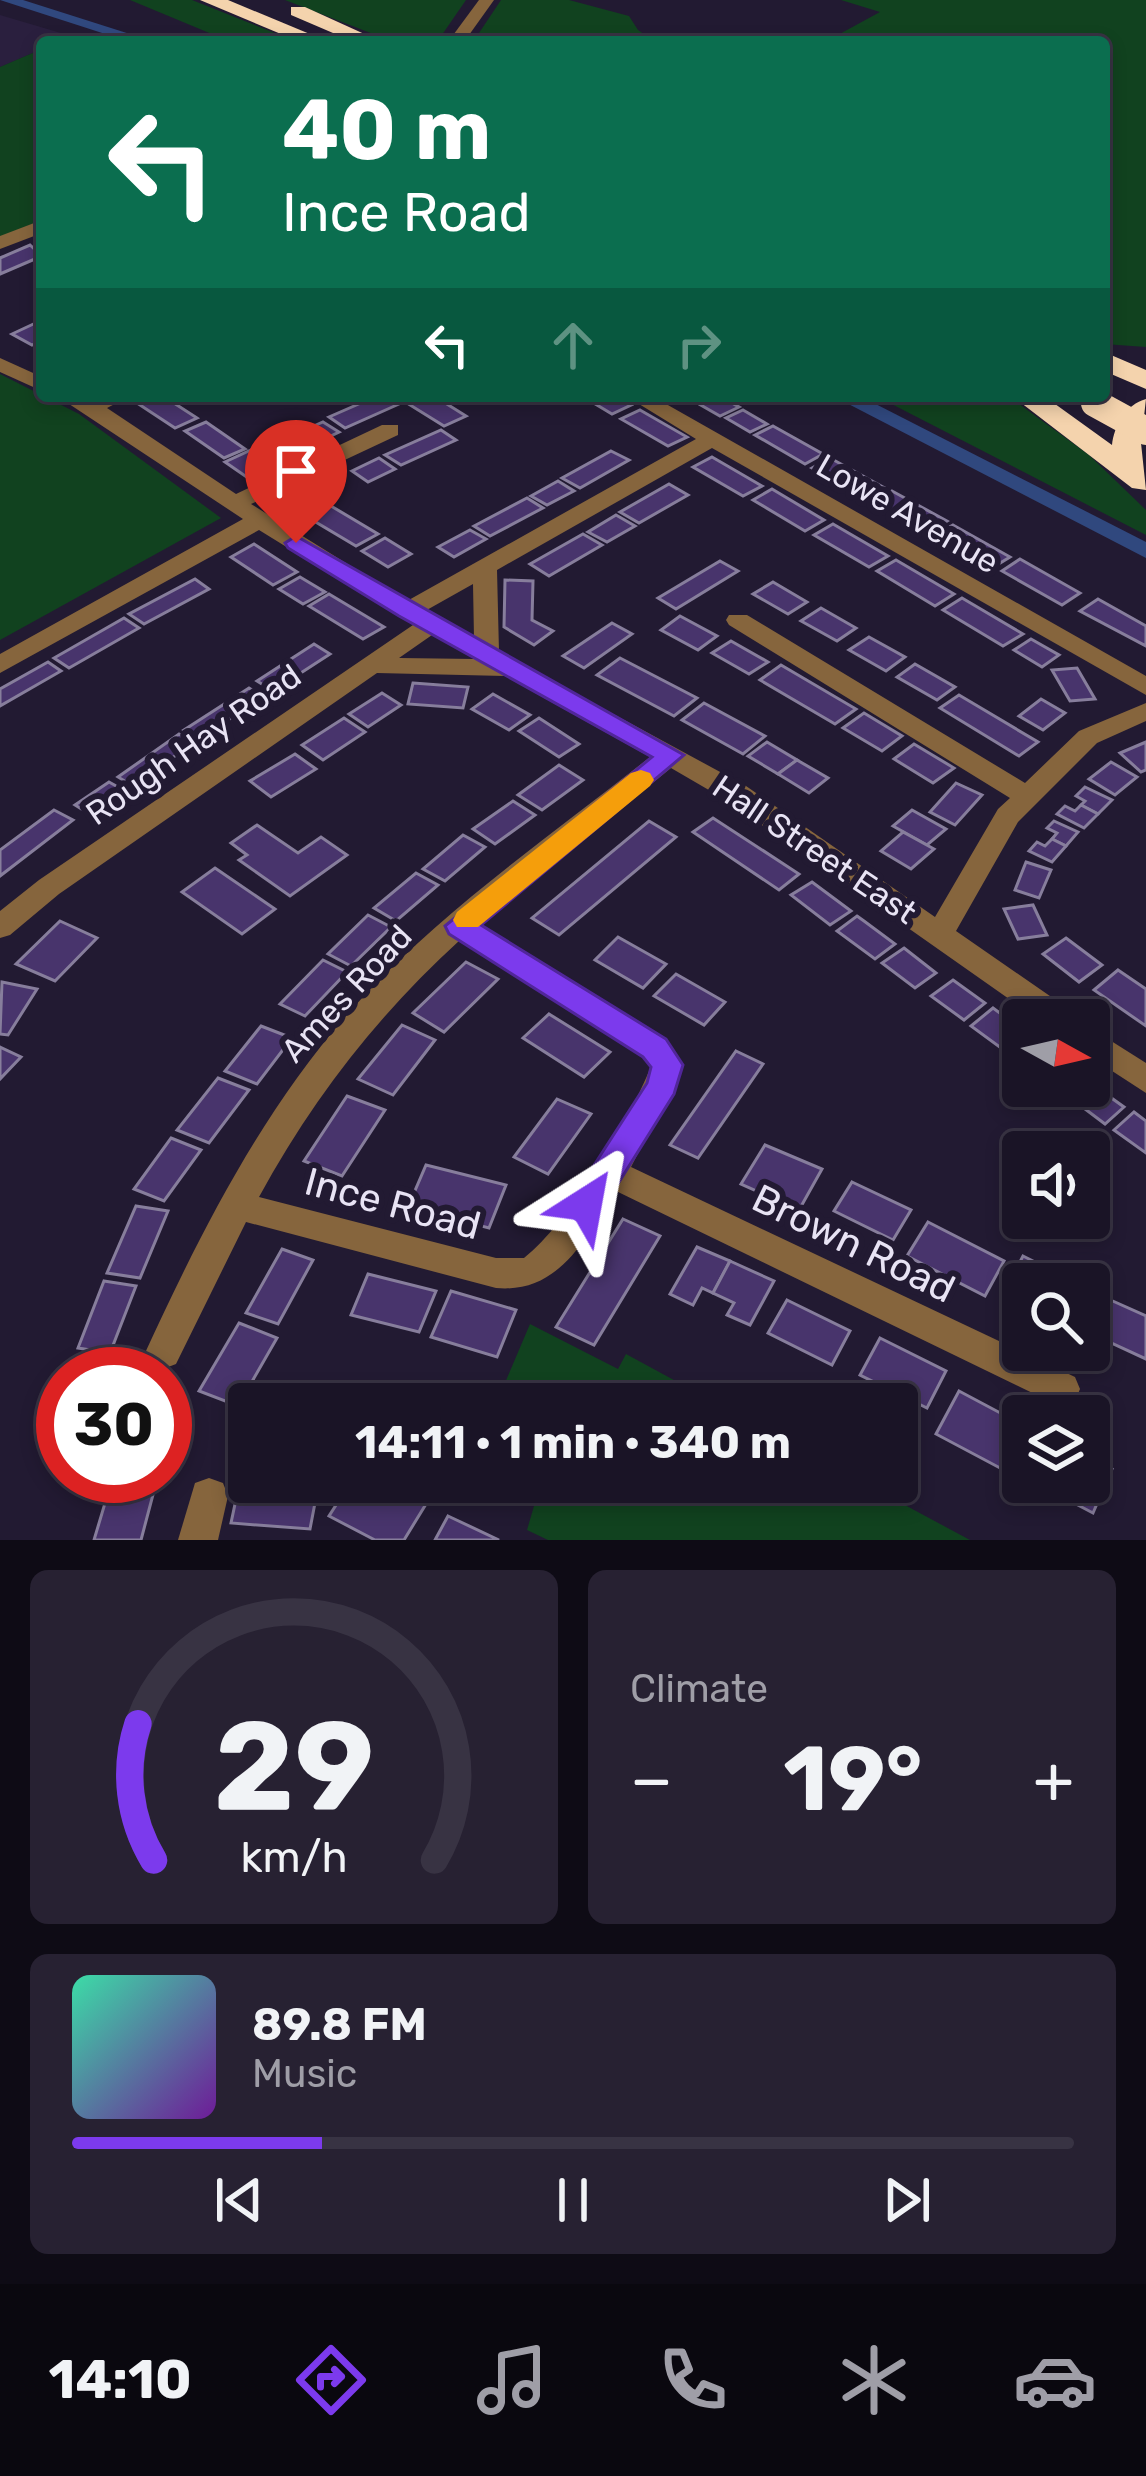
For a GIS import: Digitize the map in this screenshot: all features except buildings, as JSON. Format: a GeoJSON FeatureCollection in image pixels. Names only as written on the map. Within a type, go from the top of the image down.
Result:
{"type":"FeatureCollection","features":[{"type":"Feature","properties":{"kind":"highway"},"geometry":{"type":"LineString","coordinates":[[210,0],[303,36]]}},
{"type":"Feature","properties":{"kind":"highway"},"geometry":{"type":"LineString","coordinates":[[273,0],[358,36]]}},
{"type":"Feature","properties":{"kind":"highway"},"geometry":{"type":"LineString","coordinates":[[1110,349],[1146,353]]}},
{"type":"Feature","properties":{"kind":"highway"},"geometry":{"type":"LineString","coordinates":[[1110,363],[1146,381]]}},
{"type":"Feature","properties":{"kind":"highway"},"geometry":{"type":"LineString","coordinates":[[1110,401],[1146,412]]}},
{"type":"Feature","properties":{"kind":"highway"},"geometry":{"type":"LineString","coordinates":[[1034,402],[1144,483]]}},
{"type":"Feature","properties":{"kind":"highway"},"geometry":{"type":"LineString","coordinates":[[1104,402],[1146,430]]}},
{"type":"Feature","properties":{"kind":"highway"},"geometry":{"type":"LineString","coordinates":[[1144,483],[1127,457],[1125,444],[1130,425],[1146,412]]}},
{"type":"Feature","properties":{"kind":"street"},"geometry":{"type":"LineString","coordinates":[[460,36],[487,0]]}},
{"type":"Feature","properties":{"kind":"street"},"geometry":{"type":"LineString","coordinates":[[0,243],[36,230]]}},
{"type":"Feature","properties":{"kind":"street"},"geometry":{"type":"LineString","coordinates":[[0,364],[36,382]]}},
{"type":"Feature","properties":{"kind":"street","name":"Hall Street East"},"geometry":{"type":"LineString","coordinates":[[81,402],[259,520],[419,618],[736,794],[1033,999]]}},
{"type":"Feature","properties":{"kind":"street"},"geometry":{"type":"LineString","coordinates":[[92,407],[104,402]]}},
{"type":"Feature","properties":{"kind":"street","name":"Lowe Avenue"},"geometry":{"type":"LineString","coordinates":[[647,402],[1146,687]]}},
{"type":"Feature","properties":{"kind":"street"},"geometry":{"type":"LineString","coordinates":[[234,503],[390,430]]}},
{"type":"Feature","properties":{"kind":"street","name":"Rough Hay Road"},"geometry":{"type":"LineString","coordinates":[[4,916],[371,665],[419,618],[484,566],[712,439]]}},
{"type":"Feature","properties":{"kind":"street"},"geometry":{"type":"LineString","coordinates":[[0,665],[259,520]]}},
{"type":"Feature","properties":{"kind":"street"},"geometry":{"type":"LineString","coordinates":[[371,665],[500,662],[484,566]]}},
{"type":"Feature","properties":{"kind":"street"},"geometry":{"type":"LineString","coordinates":[[738,620],[1027,796]]}},
{"type":"Feature","properties":{"kind":"street"},"geometry":{"type":"LineString","coordinates":[[940,933],[988,844],[1027,796],[1088,737],[1146,711]]}},
{"type":"Feature","properties":{"kind":"street","name":"Ames Road"},"geometry":{"type":"LineString","coordinates":[[167,1347],[236,1205],[304,1092],[340,1043],[460,926],[670,755]]}},
{"type":"Feature","properties":{"kind":"street","name":"Ince Road"},"geometry":{"type":"LineString","coordinates":[[236,1205],[518,1276],[541,1267],[609,1172],[663,1085],[667,1065],[655,1048],[460,926]]}},
{"type":"Feature","properties":{"kind":"street"},"geometry":{"type":"LineString","coordinates":[[1110,1054],[1146,1080]]}},
{"type":"Feature","properties":{"kind":"street","name":"Brown Road"},"geometry":{"type":"LineString","coordinates":[[609,1172],[1062,1389]]}},
{"type":"Feature","properties":{"kind":"street"},"geometry":{"type":"LineString","coordinates":[[197,1540],[208,1496]]}},
{"type":"Feature","properties":{"kind":"shaded area"},"geometry":{"type":"Polygon","coordinates":[[[0,15],[71,36],[36,36],[36,52],[0,67],[0,15]]]}},
{"type":"Feature","properties":{"kind":"green space"},"geometry":{"type":"Polygon","coordinates":[[[130,0],[192,0],[282,36],[217,36],[130,0]]]}},
{"type":"Feature","properties":{"kind":"green space"},"geometry":{"type":"Polygon","coordinates":[[[285,0],[466,0],[441,36],[378,36],[285,0]]]}},
{"type":"Feature","properties":{"kind":"green space"},"geometry":{"type":"Polygon","coordinates":[[[501,0],[569,0],[629,16],[646,36],[477,36],[501,0]]]}},
{"type":"Feature","properties":{"kind":"green space"},"geometry":{"type":"Polygon","coordinates":[[[841,0],[1146,0],[1146,347],[1110,344],[1110,36],[836,36],[880,12],[841,0]]]}},
{"type":"Feature","properties":{"kind":"green space"},"geometry":{"type":"Polygon","coordinates":[[[36,52],[36,222],[0,237],[0,67],[36,52]]]}},
{"type":"Feature","properties":{"kind":"green space"},"geometry":{"type":"Polygon","coordinates":[[[0,374],[36,392],[36,402],[55,402],[79,414],[221,518],[0,640],[0,374]]]}},
{"type":"Feature","properties":{"kind":"green space"},"geometry":{"type":"Polygon","coordinates":[[[888,402],[1016,402],[1089,455],[1146,510],[1146,535],[888,402]]]}},
{"type":"Feature","properties":{"kind":"green space"},"geometry":{"type":"Polygon","coordinates":[[[530,1324],[618,1369],[626,1354],[679,1383],[505,1383],[530,1324]]]}},
{"type":"Feature","properties":{"kind":"green space"},"geometry":{"type":"Polygon","coordinates":[[[535,1503],[901,1503],[970,1540],[548,1540],[527,1530],[535,1503]]]}},
{"type":"Feature","properties":{"kind":"waterway"},"geometry":{"type":"LineString","coordinates":[[7,0],[127,36]]}},
{"type":"Feature","properties":{"kind":"waterway"},"geometry":{"type":"LineString","coordinates":[[856,402],[1146,551]]}},
{"type":"Feature","properties":{"kind":"slow traffic"},"geometry":{"type":"LineString","coordinates":[[467,920],[641,780]]}},
{"type":"Feature","properties":{"kind":"route"},"geometry":{"type":"LineString","coordinates":[[296,543],[407,611],[670,755],[460,926],[655,1048],[667,1065],[663,1085],[586,1204]]}}]}
